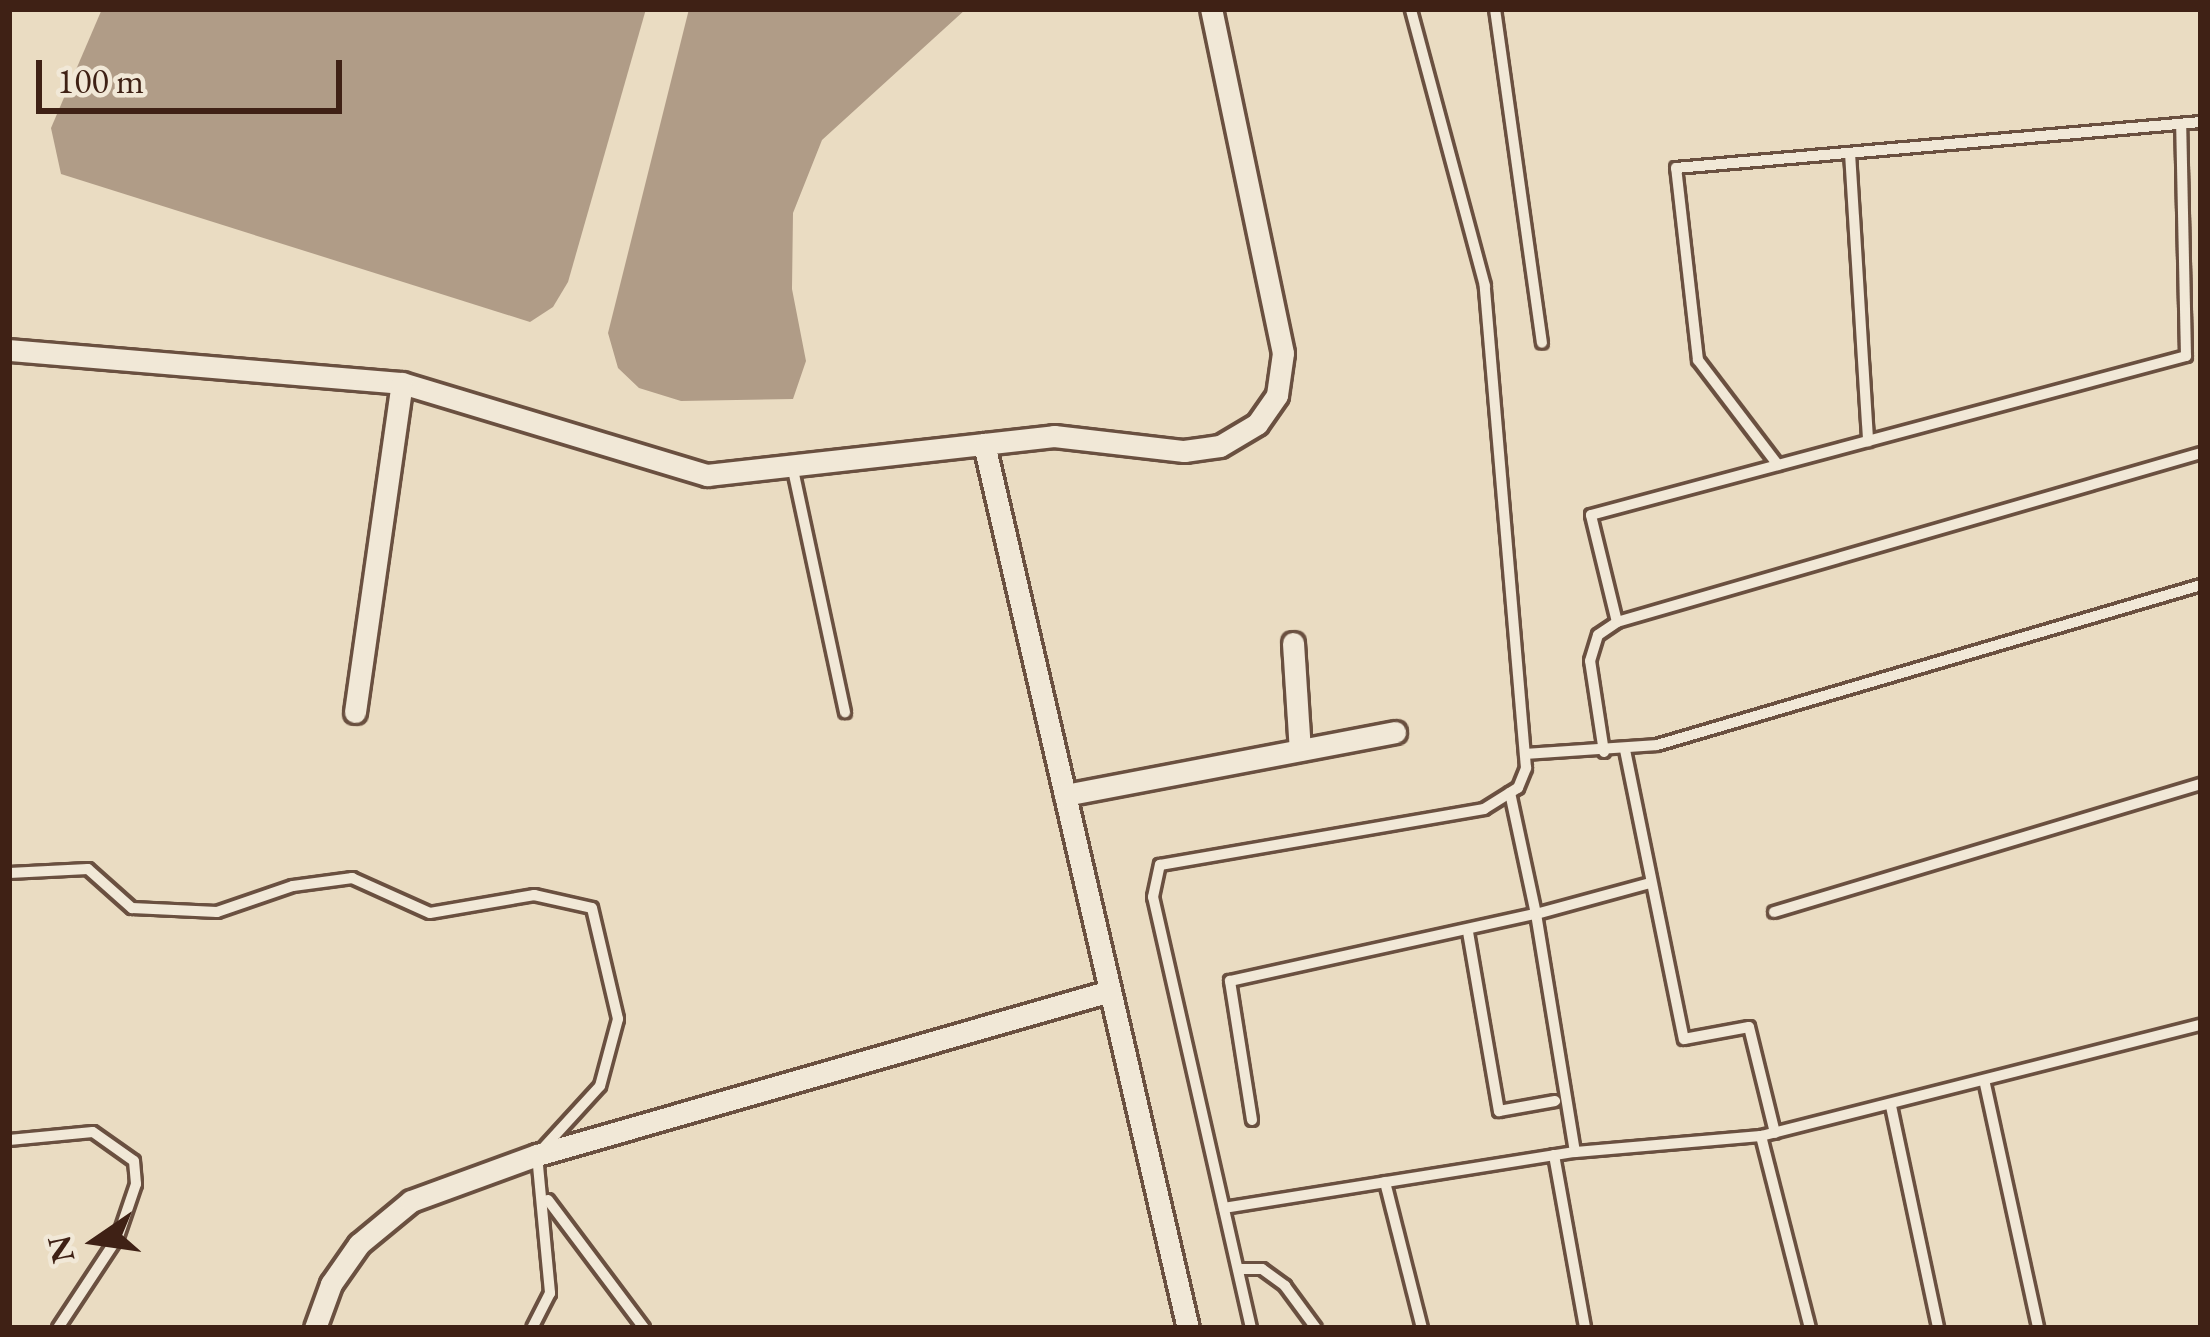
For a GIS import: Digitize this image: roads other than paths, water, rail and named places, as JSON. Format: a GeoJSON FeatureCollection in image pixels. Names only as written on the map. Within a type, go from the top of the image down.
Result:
{"type":"FeatureCollection","features":[{"type":"Feature","properties":{"kind":"street"},"geometry":{"type":"LineString","coordinates":[[9,350],[402,383],[706,475],[1054,436],[1184,451],[1220,446],[1257,424],[1277,395],[1283,353],[1211,9]]}},
{"type":"Feature","properties":{"kind":"street"},"geometry":{"type":"LineString","coordinates":[[355,712],[402,383]]}},
{"type":"Feature","properties":{"kind":"street"},"geometry":{"type":"LineString","coordinates":[[984,444],[1188,1328]]}},
{"type":"Feature","properties":{"kind":"street"},"geometry":{"type":"LineString","coordinates":[[1293,643],[1300,750]]}},
{"type":"Feature","properties":{"kind":"street"},"geometry":{"type":"LineString","coordinates":[[1065,795],[1395,732]]}},
{"type":"Feature","properties":{"kind":"street"},"geometry":{"type":"LineString","coordinates":[[315,1328],[331,1284],[383,1219],[537,1156],[1110,991]]}},
{"type":"Feature","properties":{"kind":"lane"},"geometry":{"type":"LineString","coordinates":[[1411,9],[1485,286],[1526,754],[1510,793],[1536,914],[1575,1152]]}},
{"type":"Feature","properties":{"kind":"lane"},"geometry":{"type":"LineString","coordinates":[[1496,9],[1542,343]]}},
{"type":"Feature","properties":{"kind":"lane"},"geometry":{"type":"LineString","coordinates":[[1778,465],[1698,360],[1676,168],[2201,122]]}},
{"type":"Feature","properties":{"kind":"lane"},"geometry":{"type":"LineString","coordinates":[[1617,622],[1591,515],[2186,356],[2181,124]]}},
{"type":"Feature","properties":{"kind":"lane"},"geometry":{"type":"LineString","coordinates":[[1850,153],[1868,441]]}},
{"type":"Feature","properties":{"kind":"lane"},"geometry":{"type":"LineString","coordinates":[[1604,752],[1590,661],[1598,635],[1617,622],[2201,453]]}},
{"type":"Feature","properties":{"kind":"lane"},"geometry":{"type":"LineString","coordinates":[[792,465],[844,712]]}},
{"type":"Feature","properties":{"kind":"lane"},"geometry":{"type":"LineString","coordinates":[[1526,754],[1624,750],[2201,586]]}},
{"type":"Feature","properties":{"kind":"lane"},"geometry":{"type":"LineString","coordinates":[[1624,750],[1684,1039],[1749,1027],[1775,1132]]}},
{"type":"Feature","properties":{"kind":"lane"},"geometry":{"type":"LineString","coordinates":[[1774,912],[2201,784]]}},
{"type":"Feature","properties":{"kind":"lane"},"geometry":{"type":"LineString","coordinates":[[1251,1328],[1153,897],[1160,866],[1484,809],[1510,793]]}},
{"type":"Feature","properties":{"kind":"lane"},"geometry":{"type":"LineString","coordinates":[[9,874],[88,868],[132,908],[217,912],[293,886],[352,878],[430,913],[534,895],[592,908],[618,1019],[600,1086],[537,1156],[545,1197],[550,1293],[532,1328]]}},
{"type":"Feature","properties":{"kind":"lane"},"geometry":{"type":"LineString","coordinates":[[1252,1120],[1230,981],[1468,932],[1650,883]]}},
{"type":"Feature","properties":{"kind":"lane"},"geometry":{"type":"LineString","coordinates":[[1468,932],[1499,1111],[1555,1101]]}},
{"type":"Feature","properties":{"kind":"lane"},"geometry":{"type":"LineString","coordinates":[[1224,1208],[1575,1152],[1761,1136],[1985,1084],[2201,1025]]}},
{"type":"Feature","properties":{"kind":"lane"},"geometry":{"type":"LineString","coordinates":[[1985,1084],[2038,1328]]}},
{"type":"Feature","properties":{"kind":"lane"},"geometry":{"type":"LineString","coordinates":[[1891,1106],[1938,1328]]}},
{"type":"Feature","properties":{"kind":"lane"},"geometry":{"type":"LineString","coordinates":[[9,1140],[93,1132],[134,1161],[136,1184],[118,1237],[58,1328]]}},
{"type":"Feature","properties":{"kind":"lane"},"geometry":{"type":"LineString","coordinates":[[1761,1136],[1810,1328]]}},
{"type":"Feature","properties":{"kind":"lane"},"geometry":{"type":"LineString","coordinates":[[1554,1155],[1585,1328]]}},
{"type":"Feature","properties":{"kind":"lane"},"geometry":{"type":"LineString","coordinates":[[1385,1182],[1422,1328]]}},
{"type":"Feature","properties":{"kind":"lane"},"geometry":{"type":"LineString","coordinates":[[545,1197],[644,1328]]}},
{"type":"Feature","properties":{"kind":"lane"},"geometry":{"type":"LineString","coordinates":[[1238,1269],[1262,1269],[1285,1286],[1316,1328]]}}]}
